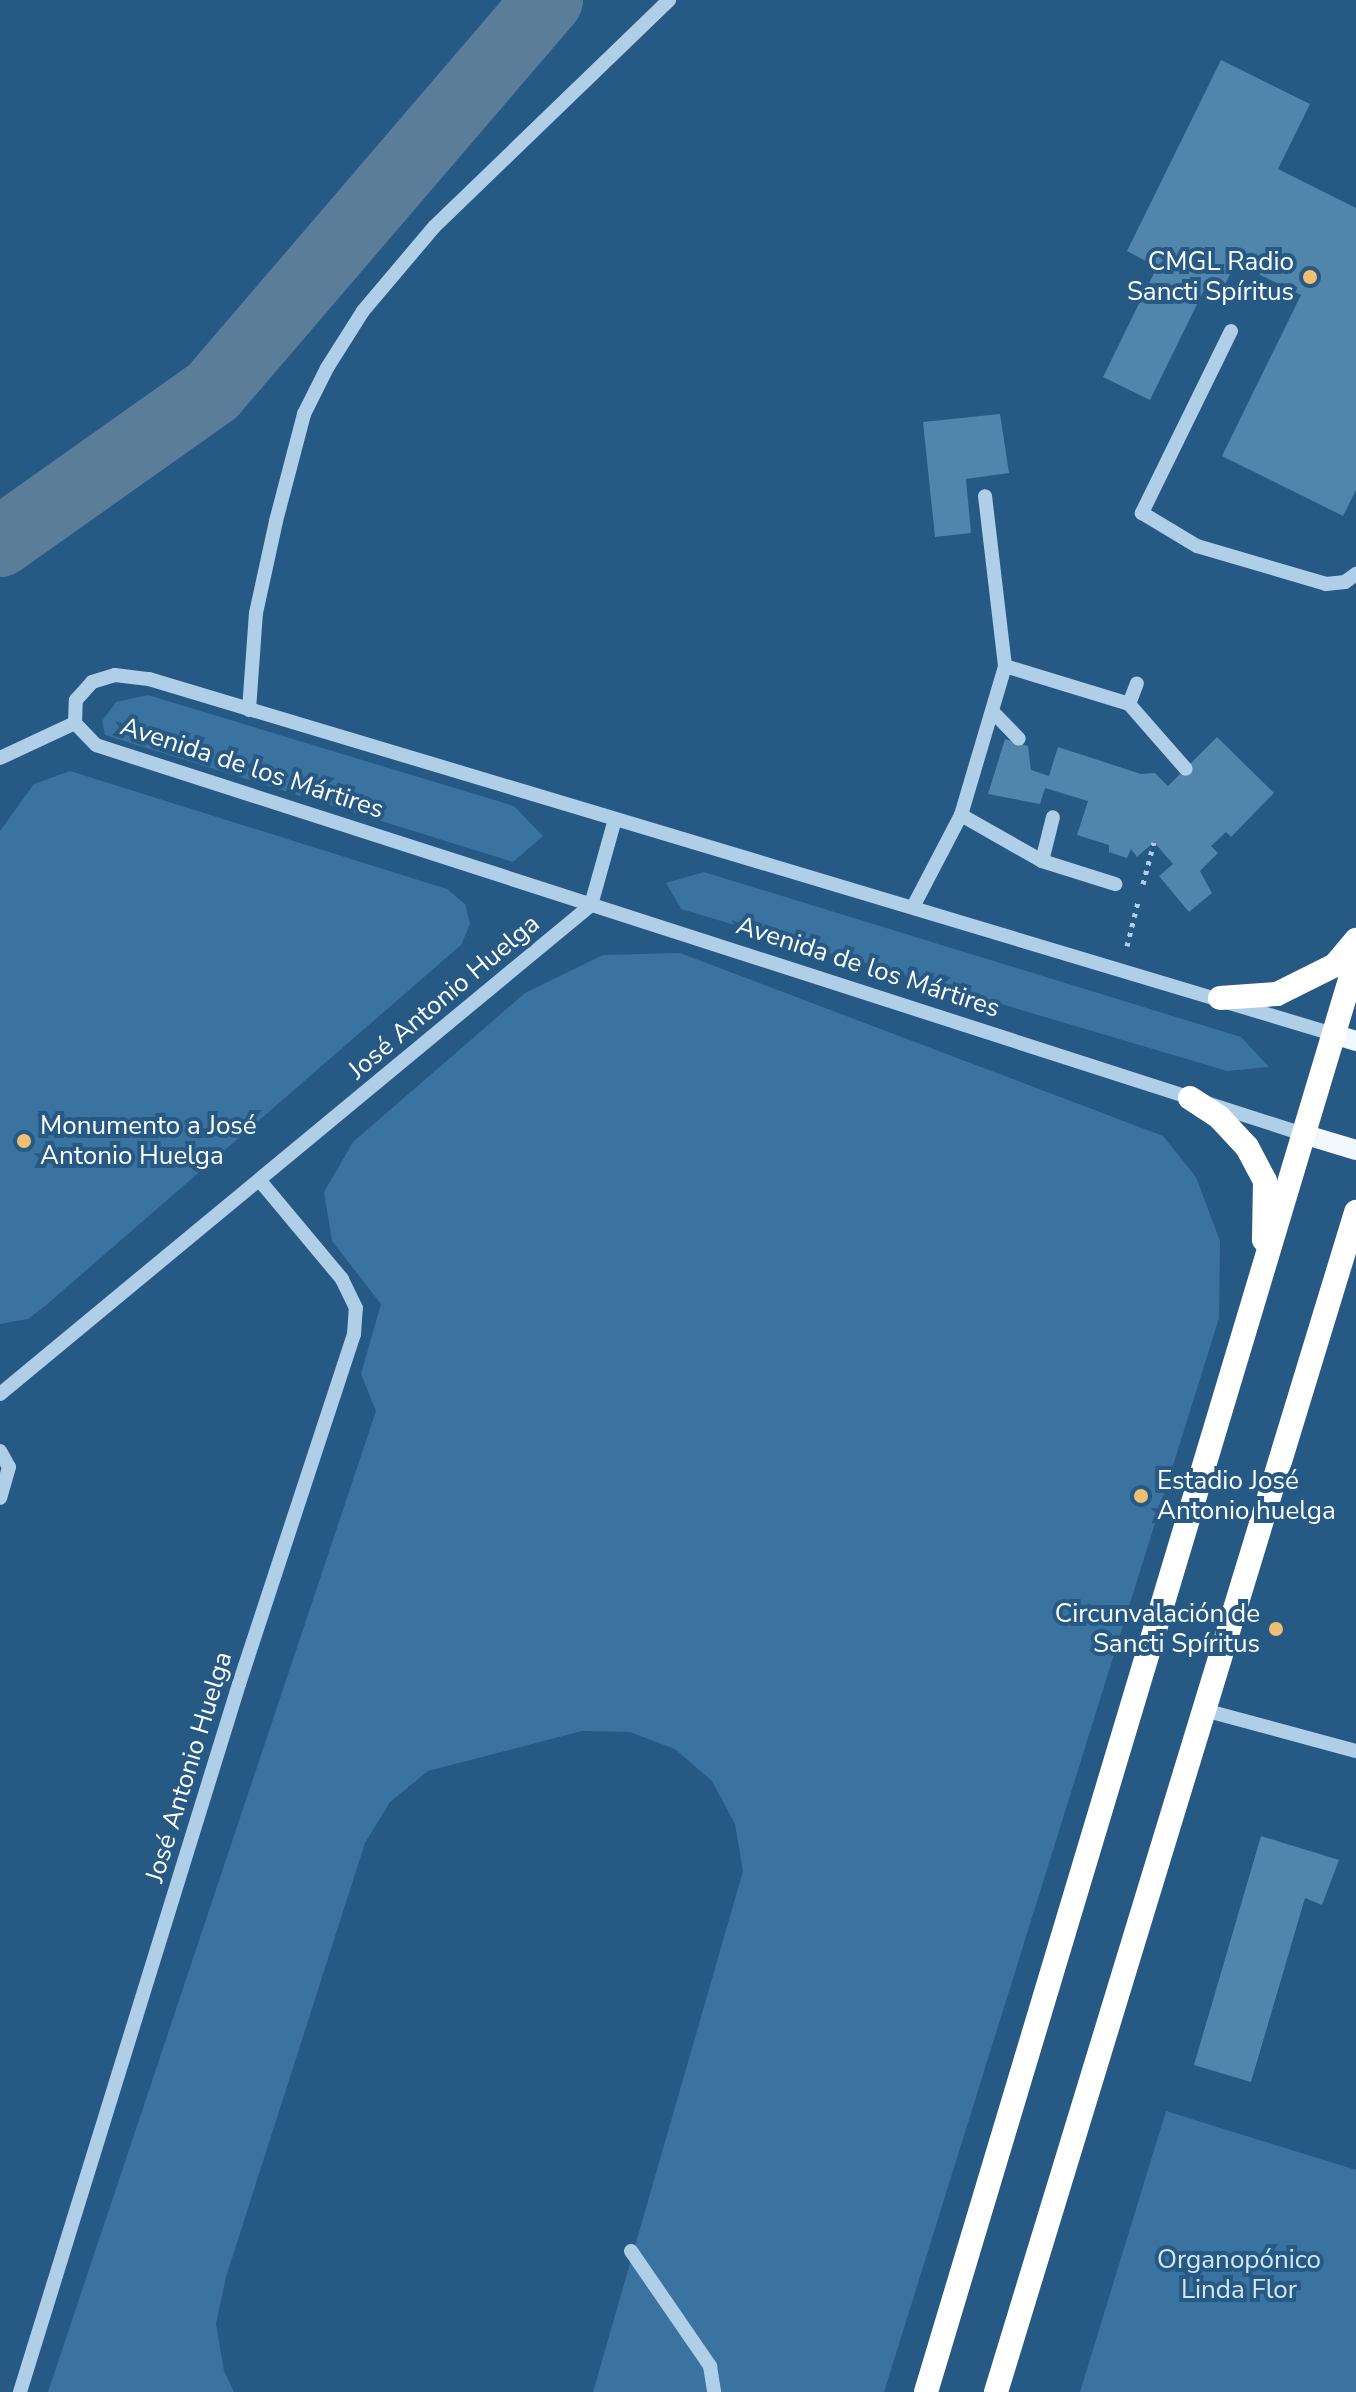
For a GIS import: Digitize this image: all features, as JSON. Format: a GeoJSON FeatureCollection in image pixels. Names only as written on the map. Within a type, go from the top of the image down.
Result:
{"type":"FeatureCollection","features":[{"type":"Feature","properties":{"kind":"highway"},"geometry":{"type":"LineString","coordinates":[[1220,998],[1277,994],[1335,965],[1356,940]]}},
{"type":"Feature","properties":{"kind":"highway"},"geometry":{"type":"LineString","coordinates":[[926,2392],[1303,1134],[1344,1037],[1356,960]]}},
{"type":"Feature","properties":{"kind":"highway"},"geometry":{"type":"LineString","coordinates":[[1190,1098],[1219,1117],[1247,1147],[1265,1181],[1264,1272]]}},
{"type":"Feature","properties":{"kind":"highway"},"geometry":{"type":"LineString","coordinates":[[996,2392],[1356,1212]]}},
{"type":"Feature","properties":{"kind":"highway"},"geometry":{"type":"LineString","coordinates":[[1332,1290],[1356,1252]]}},
{"type":"Feature","properties":{"kind":"main road","name":"Avenida de los Mártires"},"geometry":{"type":"LineString","coordinates":[[1303,1134],[1356,1150]]}},
{"type":"Feature","properties":{"kind":"street"},"geometry":{"type":"LineString","coordinates":[[249,710],[256,613],[276,521],[304,414],[327,368],[363,311],[434,227],[669,0]]}},
{"type":"Feature","properties":{"kind":"street"},"geometry":{"type":"LineString","coordinates":[[1231,331],[1142,513],[1197,546],[1326,584],[1345,582],[1356,574]]}},
{"type":"Feature","properties":{"kind":"street"},"geometry":{"type":"LineString","coordinates":[[914,905],[961,815],[1005,666],[985,496]]}},
{"type":"Feature","properties":{"kind":"street"},"geometry":{"type":"LineString","coordinates":[[1005,666],[1129,704],[1186,769]]}},
{"type":"Feature","properties":{"kind":"street","name":"Avenida de los Mártires"},"geometry":{"type":"LineString","coordinates":[[1303,1134],[96,745],[75,723],[76,700],[92,682],[115,675],[149,679],[914,905],[1344,1037]]}},
{"type":"Feature","properties":{"kind":"street"},"geometry":{"type":"LineString","coordinates":[[1129,704],[1137,683]]}},
{"type":"Feature","properties":{"kind":"street"},"geometry":{"type":"LineString","coordinates":[[993,712],[1019,739]]}},
{"type":"Feature","properties":{"kind":"street"},"geometry":{"type":"LineString","coordinates":[[0,758],[75,723]]}},
{"type":"Feature","properties":{"kind":"street"},"geometry":{"type":"LineString","coordinates":[[961,815],[1042,861],[1115,884]]}},
{"type":"Feature","properties":{"kind":"street"},"geometry":{"type":"LineString","coordinates":[[1042,861],[1053,817]]}},
{"type":"Feature","properties":{"kind":"street"},"geometry":{"type":"LineString","coordinates":[[591,905],[615,819]]}},
{"type":"Feature","properties":{"kind":"street","name":"José Antonio Huelga"},"geometry":{"type":"LineString","coordinates":[[0,1394],[261,1182],[591,905]]}},
{"type":"Feature","properties":{"kind":"street","name":"José Antonio Huelga"},"geometry":{"type":"LineString","coordinates":[[20,2392],[239,1684],[354,1334],[356,1308],[342,1279],[261,1182]]}},
{"type":"Feature","properties":{"kind":"street"},"geometry":{"type":"LineString","coordinates":[[0,1451],[9,1467],[0,1498]]}},
{"type":"Feature","properties":{"kind":"street"},"geometry":{"type":"LineString","coordinates":[[1204,1710],[1356,1751]]}},
{"type":"Feature","properties":{"kind":"street"},"geometry":{"type":"LineString","coordinates":[[631,2251],[710,2366],[714,2392]]}},
{"type":"Feature","properties":{"kind":"path"},"geometry":{"type":"LineString","coordinates":[[1121,970],[1154,842]]}},
{"type":"Feature","properties":{"kind":"green space"},"geometry":{"type":"Polygon","coordinates":[[[148,695],[514,806],[543,836],[513,862],[105,735],[102,721],[116,702],[148,695]]]}},
{"type":"Feature","properties":{"kind":"green space"},"geometry":{"type":"Polygon","coordinates":[[[70,771],[447,889],[465,904],[470,924],[461,945],[45,1306],[28,1319],[0,1324],[0,831],[34,784],[70,771]]]}},
{"type":"Feature","properties":{"kind":"green space"},"geometry":{"type":"Polygon","coordinates":[[[704,872],[1241,1037],[1269,1067],[1227,1071],[681,909],[666,883],[704,872]]]}},
{"type":"Feature","properties":{"kind":"green space"},"geometry":{"type":"Polygon","coordinates":[[[680,953],[1163,1136],[1196,1177],[1220,1241],[1219,1318],[884,2392],[593,2392],[743,1871],[735,1824],[712,1781],[675,1749],[630,1732],[582,1731],[428,1771],[390,1802],[365,1843],[226,2277],[216,2324],[224,2371],[234,2392],[48,2392],[376,1411],[361,1374],[381,1304],[332,1241],[324,1192],[353,1142],[525,993],[603,955],[680,953]]]}},
{"type":"Feature","properties":{"kind":"green space","name":"Organopónico Linda Flor"},"geometry":{"type":"Polygon","coordinates":[[[1166,2111],[1356,2170],[1356,2392],[1080,2392],[1166,2111]]]}},
{"type":"Feature","properties":{"kind":"building","name":"CMGL Radio Sancti Spíritus"},"geometry":{"type":"Polygon","coordinates":[[[1221,60],[1310,104],[1278,169],[1356,208],[1356,490],[1343,516],[1222,456],[1301,295],[1236,263],[1219,296],[1205,288],[1150,400],[1103,377],[1157,267],[1127,251],[1221,60]]]}},
{"type":"Feature","properties":{"kind":"building"},"geometry":{"type":"Polygon","coordinates":[[[1000,414],[1009,473],[966,479],[971,533],[935,537],[923,422],[1000,414]]]}},
{"type":"Feature","properties":{"kind":"building"},"geometry":{"type":"Polygon","coordinates":[[[1217,737],[1274,793],[1231,837],[1226,832],[1211,846],[1218,853],[1200,871],[1212,893],[1189,912],[1159,876],[1173,864],[1154,842],[1137,857],[1131,849],[1127,858],[1109,852],[1109,845],[1077,835],[1088,801],[1045,788],[1040,804],[988,794],[1005,739],[1028,746],[1031,770],[1049,776],[1058,747],[1141,774],[1155,773],[1168,786],[1217,737]]]}},
{"type":"Feature","properties":{"kind":"building"},"geometry":{"type":"Polygon","coordinates":[[[1261,1836],[1339,1860],[1322,1905],[1305,1898],[1251,2082],[1194,2065],[1261,1836]]]}},
{"type":"Feature","properties":{"kind":"waterway"},"geometry":{"type":"LineString","coordinates":[[0,542],[213,391],[548,0]]}},
{"type":"Feature","properties":{"kind":"place","name":"CMGL Radio Sancti Spíritus"},"geometry":{"type":"Point","coordinates":[1310,277]}},
{"type":"Feature","properties":{"kind":"place","name":"Monumento a José Antonio Huelga"},"geometry":{"type":"Point","coordinates":[24,1141]}},
{"type":"Feature","properties":{"kind":"place","name":"Estadio José Antonio huelga"},"geometry":{"type":"Point","coordinates":[1141,1496]}},
{"type":"Feature","properties":{"kind":"place","name":"Circunvalación de Sancti Spíritus"},"geometry":{"type":"Point","coordinates":[1276,1629]}}]}
